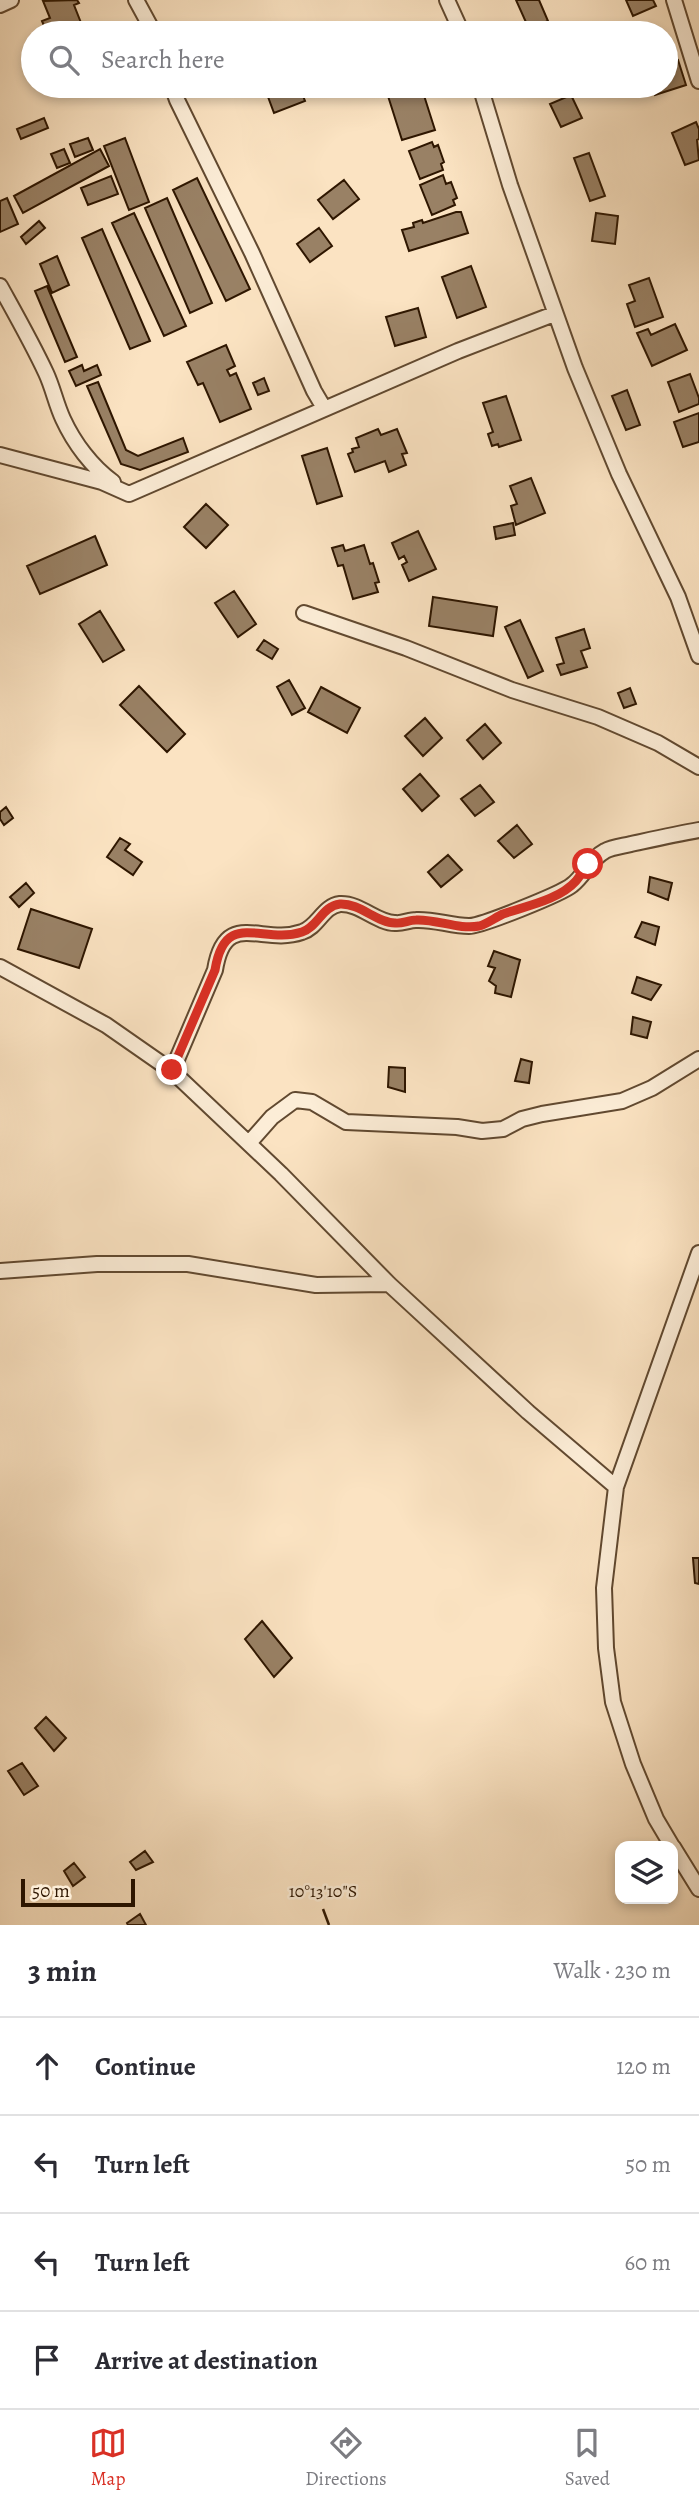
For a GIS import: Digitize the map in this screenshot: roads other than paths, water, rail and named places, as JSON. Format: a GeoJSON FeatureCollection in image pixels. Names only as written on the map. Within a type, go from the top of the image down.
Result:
{"type":"FeatureCollection","features":[{"type":"Feature","properties":{"kind":"street"},"geometry":{"type":"LineString","coordinates":[[0,5],[11,0]]}},
{"type":"Feature","properties":{"kind":"street"},"geometry":{"type":"LineString","coordinates":[[136,0],[147,21]]}},
{"type":"Feature","properties":{"kind":"street"},"geometry":{"type":"LineString","coordinates":[[447,0],[457,21]]}},
{"type":"Feature","properties":{"kind":"street"},"geometry":{"type":"LineString","coordinates":[[674,0],[699,81]]}},
{"type":"Feature","properties":{"kind":"street"},"geometry":{"type":"LineString","coordinates":[[176,98],[324,408]]}},
{"type":"Feature","properties":{"kind":"street"},"geometry":{"type":"LineString","coordinates":[[484,98],[510,186],[554,314],[619,474],[678,597],[699,656]]}},
{"type":"Feature","properties":{"kind":"street"},"geometry":{"type":"LineString","coordinates":[[0,286],[35,350],[55,391],[62,418],[79,446],[102,474],[129,494]]}},
{"type":"Feature","properties":{"kind":"street"},"geometry":{"type":"LineString","coordinates":[[0,456],[102,482],[129,494],[458,351],[554,314]]}},
{"type":"Feature","properties":{"kind":"street"},"geometry":{"type":"LineString","coordinates":[[304,613],[406,648],[512,690],[598,717],[658,743],[699,767]]}},
{"type":"Feature","properties":{"kind":"street"},"geometry":{"type":"LineString","coordinates":[[172,1070],[215,970],[218,953],[229,937],[244,932],[287,936],[303,932],[312,928],[330,908],[341,904],[368,911],[384,921],[395,923],[415,920],[482,925],[559,894],[575,883],[588,864],[607,849],[699,830]]}},
{"type":"Feature","properties":{"kind":"street"},"geometry":{"type":"LineString","coordinates":[[0,967],[106,1025],[172,1070],[389,1284],[528,1412],[616,1487]]}},
{"type":"Feature","properties":{"kind":"street"},"geometry":{"type":"LineString","coordinates":[[249,1143],[272,1117],[295,1100],[312,1102],[346,1122],[457,1126],[482,1131],[503,1129],[522,1119],[542,1114],[622,1101],[652,1088],[699,1059]]}},
{"type":"Feature","properties":{"kind":"street"},"geometry":{"type":"LineString","coordinates":[[669,1841],[656,1819],[633,1764],[613,1702],[606,1647],[604,1588],[616,1487],[699,1254]]}},
{"type":"Feature","properties":{"kind":"street"},"geometry":{"type":"LineString","coordinates":[[0,1271],[97,1264],[188,1264],[316,1285],[389,1284]]}},
{"type":"Feature","properties":{"kind":"street"},"geometry":{"type":"LineString","coordinates":[[678,1855],[699,1889]]}}]}
